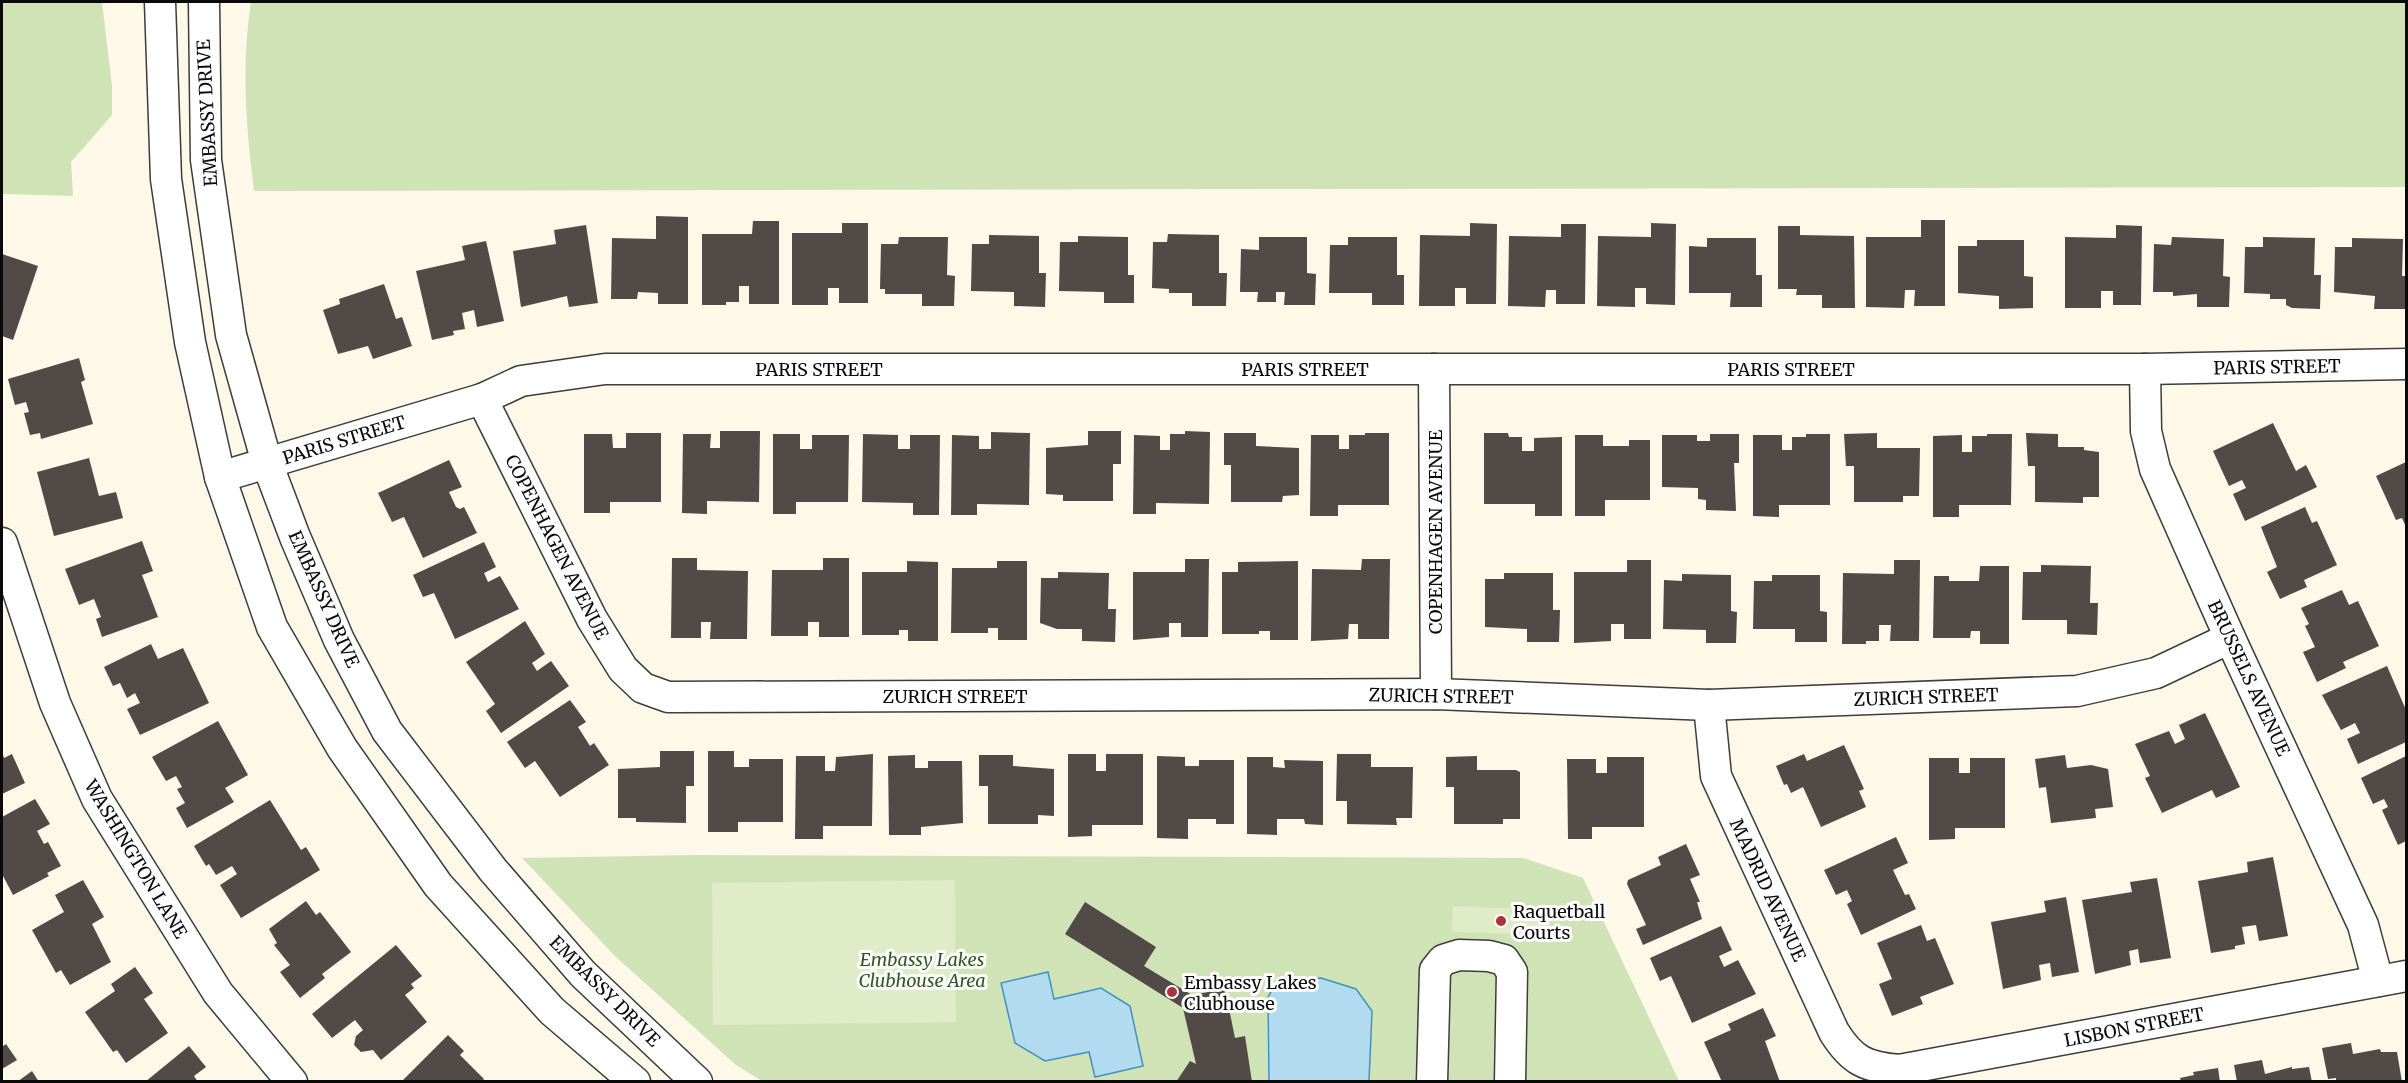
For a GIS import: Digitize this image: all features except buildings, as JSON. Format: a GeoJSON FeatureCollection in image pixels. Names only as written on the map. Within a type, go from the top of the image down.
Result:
{"type":"FeatureCollection","features":[{"type":"Feature","properties":{"kind":"street"},"geometry":{"type":"LineString","coordinates":[[160,2],[165,179],[190,342],[220,477],[272,627],[342,748],[438,885],[552,1011],[635,1082]]}},
{"type":"Feature","properties":{"kind":"street","name":"EMBASSY DRIVE"},"geometry":{"type":"LineString","coordinates":[[204,2],[206,160],[231,335],[267,463],[295,537],[339,640],[387,731],[493,870],[583,974],[697,1082]]}},
{"type":"Feature","properties":{"kind":"street","name":"PARIS STREET"},"geometry":{"type":"LineString","coordinates":[[220,477],[482,399],[521,381],[605,369],[2145,369],[2406,364]]}},
{"type":"Feature","properties":{"kind":"street","name":"COPENHAGEN AVENUE"},"geometry":{"type":"LineString","coordinates":[[1434,369],[1436,694]]}},
{"type":"Feature","properties":{"kind":"street","name":"BRUSSELS AVENUE"},"geometry":{"type":"LineString","coordinates":[[2145,369],[2146,432],[2155,469],[2230,638],[2363,925],[2392,978]]}},
{"type":"Feature","properties":{"kind":"street","name":"COPENHAGEN AVENUE"},"geometry":{"type":"LineString","coordinates":[[482,399],[592,619],[623,669],[643,688]]}},
{"type":"Feature","properties":{"kind":"street","name":"WASHINGTON LANE"},"geometry":{"type":"LineString","coordinates":[[2,543],[54,703],[97,799],[218,993],[292,1082]]}},
{"type":"Feature","properties":{"kind":"street","name":"ZURICH STREET"},"geometry":{"type":"LineString","coordinates":[[643,688],[668,697],[1436,694],[1709,705],[2077,691],[2156,673],[2230,638]]}},
{"type":"Feature","properties":{"kind":"street","name":"MADRID AVENUE"},"geometry":{"type":"LineString","coordinates":[[1709,705],[1716,776],[1834,1032],[1845,1049],[1861,1062]]}},
{"type":"Feature","properties":{"kind":"street"},"geometry":{"type":"LineString","coordinates":[[1432,1082],[1435,970],[1443,960],[1459,955],[1489,956],[1504,960],[1512,972],[1510,1082]]}},
{"type":"Feature","properties":{"kind":"street","name":"LISBON STREET"},"geometry":{"type":"LineString","coordinates":[[1861,1062],[1899,1070],[2392,978]]}},
{"type":"Feature","properties":{"kind":"green space"},"geometry":{"type":"Polygon","coordinates":[[[2,2],[102,2],[112,86],[112,115],[71,162],[73,196],[2,194],[2,2]]]}},
{"type":"Feature","properties":{"kind":"green space"},"geometry":{"type":"Polygon","coordinates":[[[251,2],[2406,2],[2406,187],[254,191],[245,73],[251,2]]]}},
{"type":"Feature","properties":{"kind":"green space","name":"Embassy Lakes Clubhouse Area"},"geometry":{"type":"Polygon","coordinates":[[[696,855],[1523,858],[1583,878],[1679,1081],[762,1081],[736,1065],[616,957],[522,858],[696,855]]]}},
{"type":"Feature","properties":{"kind":"green space"},"geometry":{"type":"Polygon","coordinates":[[[955,880],[956,1022],[713,1025],[712,883],[955,880]]]}},
{"type":"Feature","properties":{"kind":"green space","name":"Raquetball Courts"},"geometry":{"type":"Polygon","coordinates":[[[1453,906],[1551,910],[1550,935],[1452,932],[1453,906]]]}},
{"type":"Feature","properties":{"kind":"water"},"geometry":{"type":"Polygon","coordinates":[[[1048,972],[1054,999],[1101,988],[1130,1006],[1143,1066],[1095,1077],[1089,1052],[1045,1061],[1015,1043],[1001,983],[1048,972]]]}},
{"type":"Feature","properties":{"kind":"water"},"geometry":{"type":"Polygon","coordinates":[[[1321,978],[1356,989],[1372,1011],[1369,1081],[1269,1081],[1268,997],[1278,980],[1321,978]]]}},
{"type":"Feature","properties":{"kind":"place","name":"Raquetball Courts"},"geometry":{"type":"Point","coordinates":[1501,921]}},
{"type":"Feature","properties":{"kind":"place","name":"Embassy Lakes Clubhouse"},"geometry":{"type":"Point","coordinates":[1172,992]}}]}
